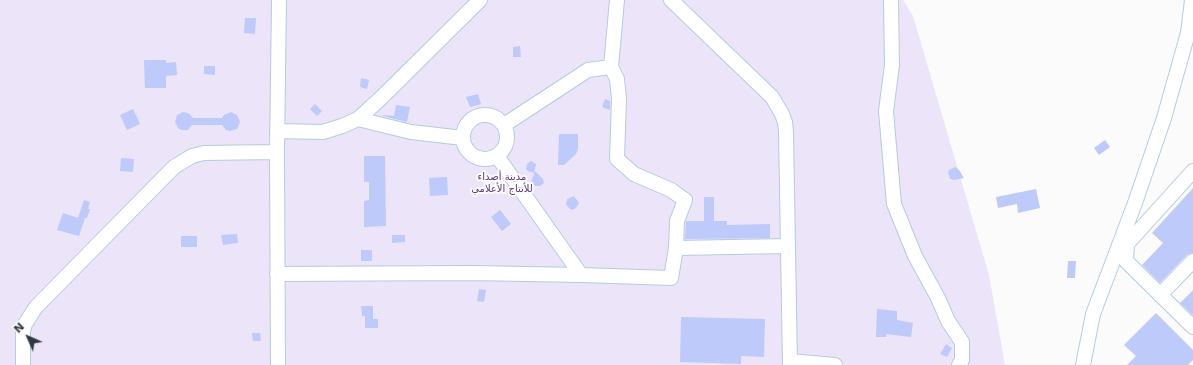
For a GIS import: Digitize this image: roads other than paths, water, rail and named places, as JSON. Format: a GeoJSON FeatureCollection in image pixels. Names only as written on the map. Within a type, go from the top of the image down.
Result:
{"type":"FeatureCollection","features":[{"type":"Feature","properties":{"kind":"street"},"geometry":{"type":"LineString","coordinates":[[278,0],[278,365]]}},
{"type":"Feature","properties":{"kind":"street"},"geometry":{"type":"LineString","coordinates":[[278,131],[323,132],[358,119],[480,0]]}},
{"type":"Feature","properties":{"kind":"street"},"geometry":{"type":"LineString","coordinates":[[278,274],[472,273],[671,278],[676,248],[677,221],[685,200],[671,190],[634,174],[617,159],[619,99],[617,79],[610,67],[617,0]]}},
{"type":"Feature","properties":{"kind":"street"},"geometry":{"type":"LineString","coordinates":[[671,0],[772,97],[782,114],[786,132],[790,363],[835,365]]}},
{"type":"Feature","properties":{"kind":"street"},"geometry":{"type":"LineString","coordinates":[[891,0],[892,65],[886,111],[894,204],[915,256],[938,298],[948,321],[962,342],[962,360],[959,365]]}},
{"type":"Feature","properties":{"kind":"street"},"geometry":{"type":"LineString","coordinates":[[1083,365],[1093,314],[1135,203],[1164,118],[1188,33],[1192,0]]}},
{"type":"Feature","properties":{"kind":"street"},"geometry":{"type":"LineString","coordinates":[[504,125],[588,70],[610,67]]}},
{"type":"Feature","properties":{"kind":"street"},"geometry":{"type":"LineString","coordinates":[[478,116],[492,116],[499,119],[504,125],[508,138],[503,152],[497,156],[482,160],[469,153],[464,146],[464,131],[472,119],[478,116]]}},
{"type":"Feature","properties":{"kind":"street"},"geometry":{"type":"LineString","coordinates":[[358,119],[411,132],[463,138]]}},
{"type":"Feature","properties":{"kind":"street"},"geometry":{"type":"LineString","coordinates":[[23,365],[23,331],[25,324],[36,307],[174,167],[187,158],[204,153],[277,152]]}},
{"type":"Feature","properties":{"kind":"street"},"geometry":{"type":"LineString","coordinates":[[497,156],[582,275]]}},
{"type":"Feature","properties":{"kind":"street"},"geometry":{"type":"LineString","coordinates":[[1193,171],[1127,244],[1126,261],[1193,327]]}},
{"type":"Feature","properties":{"kind":"street"},"geometry":{"type":"LineString","coordinates":[[676,248],[787,246]]}},
{"type":"Feature","properties":{"kind":"street"},"geometry":{"type":"LineString","coordinates":[[1160,295],[1193,261]]}},
{"type":"Feature","properties":{"kind":"park label","name":"مدينة أصداء للأنتاج الأعلامي"},"geometry":{"type":"Point","coordinates":[502,182]}}]}
